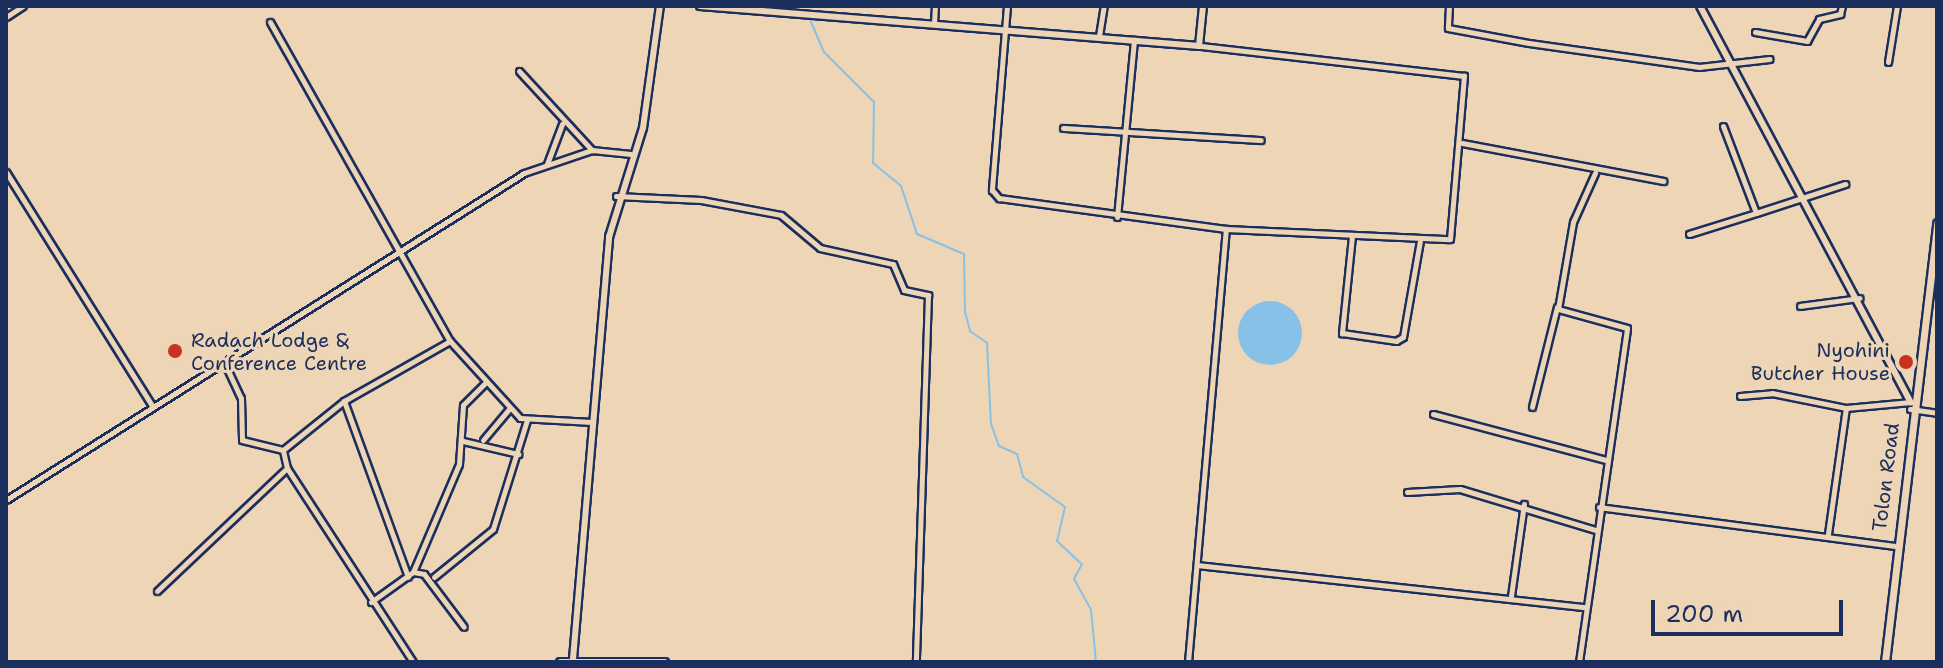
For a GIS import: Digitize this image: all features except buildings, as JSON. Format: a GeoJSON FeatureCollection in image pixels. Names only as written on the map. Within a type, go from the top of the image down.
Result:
{"type":"FeatureCollection","features":[{"type":"Feature","properties":{"kind":"main road","name":"Tolon Road"},"geometry":{"type":"LineString","coordinates":[[1885,662],[1910,405],[1937,223]]}},
{"type":"Feature","properties":{"kind":"main road"},"geometry":{"type":"LineString","coordinates":[[560,662],[573,659],[664,662]]}},
{"type":"Feature","properties":{"kind":"street"},"geometry":{"type":"LineString","coordinates":[[6,17],[23,6]]}},
{"type":"Feature","properties":{"kind":"street"},"geometry":{"type":"LineString","coordinates":[[573,659],[592,422],[616,196],[645,118],[660,6]]}},
{"type":"Feature","properties":{"kind":"street"},"geometry":{"type":"LineString","coordinates":[[700,6],[1003,28],[1099,36],[1460,73],[1466,79],[1454,233],[1442,242],[1226,229],[1117,217],[994,195],[1003,28],[1007,6]]}},
{"type":"Feature","properties":{"kind":"street"},"geometry":{"type":"LineString","coordinates":[[934,24],[935,6]]}},
{"type":"Feature","properties":{"kind":"street"},"geometry":{"type":"LineString","coordinates":[[1099,36],[1104,6]]}},
{"type":"Feature","properties":{"kind":"street"},"geometry":{"type":"LineString","coordinates":[[1199,46],[1203,6]]}},
{"type":"Feature","properties":{"kind":"street"},"geometry":{"type":"LineString","coordinates":[[1449,6],[1448,28],[1732,66],[1770,59]]}},
{"type":"Feature","properties":{"kind":"street"},"geometry":{"type":"LineString","coordinates":[[1700,6],[1800,195],[1859,298],[1910,405]]}},
{"type":"Feature","properties":{"kind":"street"},"geometry":{"type":"LineString","coordinates":[[1755,32],[1807,41],[1819,19],[1840,14],[1842,6]]}},
{"type":"Feature","properties":{"kind":"street"},"geometry":{"type":"LineString","coordinates":[[1888,62],[1897,6]]}},
{"type":"Feature","properties":{"kind":"street"},"geometry":{"type":"LineString","coordinates":[[270,22],[450,341],[509,409],[527,420],[592,422]]}},
{"type":"Feature","properties":{"kind":"street"},"geometry":{"type":"LineString","coordinates":[[1117,217],[1134,40]]}},
{"type":"Feature","properties":{"kind":"street"},"geometry":{"type":"LineString","coordinates":[[519,71],[562,124],[592,150]]}},
{"type":"Feature","properties":{"kind":"street"},"geometry":{"type":"LineString","coordinates":[[546,165],[562,124]]}},
{"type":"Feature","properties":{"kind":"street"},"geometry":{"type":"LineString","coordinates":[[1723,126],[1756,213]]}},
{"type":"Feature","properties":{"kind":"street"},"geometry":{"type":"LineString","coordinates":[[1063,128],[1261,140]]}},
{"type":"Feature","properties":{"kind":"street"},"geometry":{"type":"LineString","coordinates":[[1462,143],[1595,173],[1663,181]]}},
{"type":"Feature","properties":{"kind":"street"},"geometry":{"type":"LineString","coordinates":[[6,500],[398,248],[546,165],[592,150],[631,154]]}},
{"type":"Feature","properties":{"kind":"street"},"geometry":{"type":"LineString","coordinates":[[6,172],[152,406]]}},
{"type":"Feature","properties":{"kind":"street"},"geometry":{"type":"LineString","coordinates":[[1532,407],[1558,307],[1573,222],[1595,173]]}},
{"type":"Feature","properties":{"kind":"street"},"geometry":{"type":"LineString","coordinates":[[1689,234],[1800,195],[1845,184]]}},
{"type":"Feature","properties":{"kind":"street"},"geometry":{"type":"LineString","coordinates":[[616,196],[701,200],[781,215],[820,248],[893,264],[904,290],[928,295],[916,662]]}},
{"type":"Feature","properties":{"kind":"street"},"geometry":{"type":"LineString","coordinates":[[1188,662],[1226,229]]}},
{"type":"Feature","properties":{"kind":"street"},"geometry":{"type":"LineString","coordinates":[[1352,236],[1342,333],[1396,341],[1403,337],[1420,241]]}},
{"type":"Feature","properties":{"kind":"street"},"geometry":{"type":"LineString","coordinates":[[1800,306],[1859,298]]}},
{"type":"Feature","properties":{"kind":"street"},"geometry":{"type":"LineString","coordinates":[[1558,307],[1627,326],[1579,662]]}},
{"type":"Feature","properties":{"kind":"street"},"geometry":{"type":"LineString","coordinates":[[283,450],[344,401],[450,341]]}},
{"type":"Feature","properties":{"kind":"street"},"geometry":{"type":"LineString","coordinates":[[224,362],[241,398],[242,440],[283,450]]}},
{"type":"Feature","properties":{"kind":"street"},"geometry":{"type":"LineString","coordinates":[[371,602],[411,575],[463,441],[463,405],[486,382]]}},
{"type":"Feature","properties":{"kind":"street"},"geometry":{"type":"LineString","coordinates":[[1740,396],[1772,393],[1846,408],[1910,405],[1937,413]]}},
{"type":"Feature","properties":{"kind":"street"},"geometry":{"type":"LineString","coordinates":[[344,401],[411,575]]}},
{"type":"Feature","properties":{"kind":"street"},"geometry":{"type":"LineString","coordinates":[[1828,534],[1846,408]]}},
{"type":"Feature","properties":{"kind":"street"},"geometry":{"type":"LineString","coordinates":[[483,440],[509,409]]}},
{"type":"Feature","properties":{"kind":"street"},"geometry":{"type":"LineString","coordinates":[[1433,414],[1606,460]]}},
{"type":"Feature","properties":{"kind":"street"},"geometry":{"type":"LineString","coordinates":[[411,575],[434,577],[493,529],[527,420]]}},
{"type":"Feature","properties":{"kind":"street"},"geometry":{"type":"LineString","coordinates":[[463,441],[483,440],[518,454]]}},
{"type":"Feature","properties":{"kind":"street"},"geometry":{"type":"LineString","coordinates":[[283,450],[287,468],[371,602],[413,662]]}},
{"type":"Feature","properties":{"kind":"street"},"geometry":{"type":"LineString","coordinates":[[157,591],[287,468]]}},
{"type":"Feature","properties":{"kind":"street"},"geometry":{"type":"LineString","coordinates":[[1407,492],[1460,489],[1524,504],[1596,530]]}},
{"type":"Feature","properties":{"kind":"street"},"geometry":{"type":"LineString","coordinates":[[1511,596],[1524,504]]}},
{"type":"Feature","properties":{"kind":"street"},"geometry":{"type":"LineString","coordinates":[[1599,507],[1720,527],[1828,534],[1894,546]]}},
{"type":"Feature","properties":{"kind":"street"},"geometry":{"type":"LineString","coordinates":[[1197,565],[1511,596],[1585,607]]}},
{"type":"Feature","properties":{"kind":"street"},"geometry":{"type":"LineString","coordinates":[[434,577],[464,627]]}},
{"type":"Feature","properties":{"kind":"water"},"geometry":{"type":"Polygon","coordinates":[[[1264,301],[1276,301],[1293,310],[1300,321],[1300,345],[1293,356],[1276,365],[1264,365],[1252,360],[1243,351],[1238,339],[1238,327],[1243,315],[1252,306],[1264,301]]]}},
{"type":"Feature","properties":{"kind":"waterway"},"geometry":{"type":"LineString","coordinates":[[809,17],[824,52],[874,102],[873,163],[901,186],[917,234],[964,254],[965,312],[970,331],[987,343],[991,424],[999,446],[1017,454],[1023,477],[1065,507],[1057,541],[1082,564],[1074,579],[1091,610],[1096,662]]}},
{"type":"Feature","properties":{"kind":"place","name":"Radach Lodge & Conference Centre"},"geometry":{"type":"Point","coordinates":[175,351]}},
{"type":"Feature","properties":{"kind":"place","name":"Nyohini Butcher House"},"geometry":{"type":"Point","coordinates":[1906,362]}}]}
